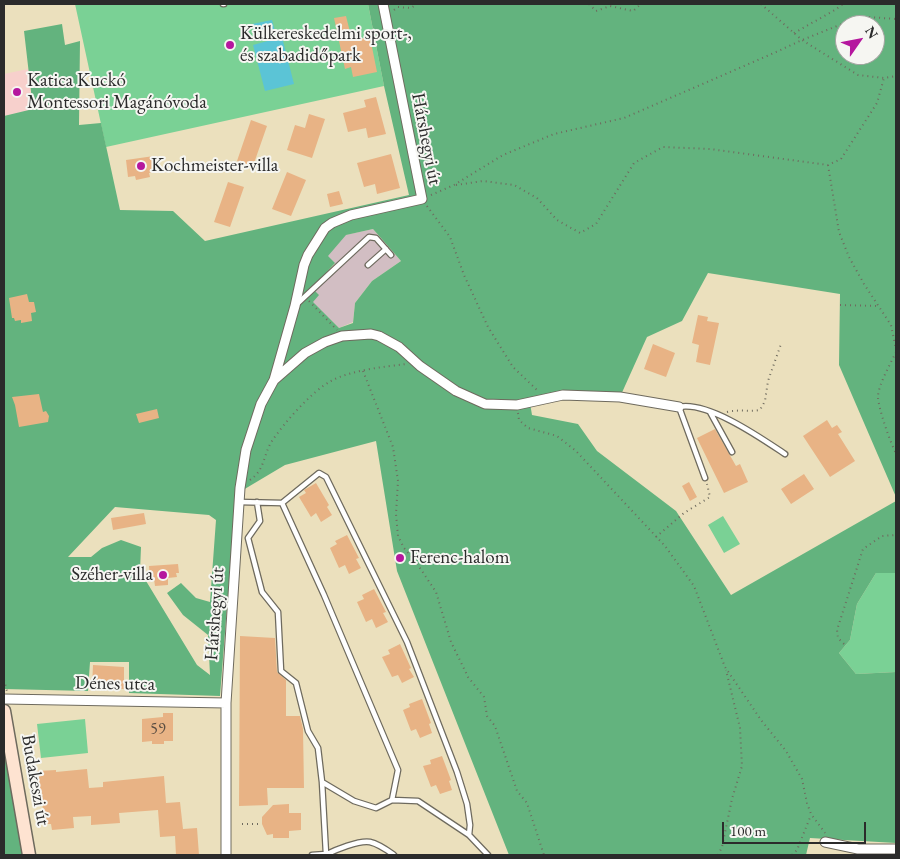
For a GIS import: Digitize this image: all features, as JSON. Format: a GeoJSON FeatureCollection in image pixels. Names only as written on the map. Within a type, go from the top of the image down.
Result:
{"type":"FeatureCollection","features":[{"type":"Feature","properties":{"kind":"main road","name":"Budakeszi út"},"geometry":{"type":"LineString","coordinates":[[4,714],[29,855]]}},
{"type":"Feature","properties":{"kind":"street","name":"Hárshegyi út"},"geometry":{"type":"LineString","coordinates":[[226,855],[226,703],[240,488],[246,450],[261,404],[274,380],[295,306],[304,265],[325,228],[351,215],[422,199],[383,4]]}},
{"type":"Feature","properties":{"kind":"street","name":"Hárshegyi út"},"geometry":{"type":"LineString","coordinates":[[274,380],[305,354],[324,342],[342,336],[357,334],[379,336],[398,347],[420,366],[456,391],[485,404],[517,405],[563,395],[620,397],[679,407]]}},
{"type":"Feature","properties":{"kind":"street","name":"Dénes utca"},"geometry":{"type":"LineString","coordinates":[[6,695],[226,703]]}},
{"type":"Feature","properties":{"kind":"street"},"geometry":{"type":"LineString","coordinates":[[828,839],[858,849],[885,853],[896,849]]}},
{"type":"Feature","properties":{"kind":"lane"},"geometry":{"type":"LineString","coordinates":[[295,306],[369,237],[376,238],[392,255]]}},
{"type":"Feature","properties":{"kind":"lane"},"geometry":{"type":"LineString","coordinates":[[368,265],[386,249]]}},
{"type":"Feature","properties":{"kind":"lane"},"geometry":{"type":"LineString","coordinates":[[705,478],[679,407],[686,406],[722,417],[785,454]]}},
{"type":"Feature","properties":{"kind":"lane"},"geometry":{"type":"LineString","coordinates":[[710,412],[732,452]]}},
{"type":"Feature","properties":{"kind":"lane"},"geometry":{"type":"LineString","coordinates":[[239,502],[282,503],[319,473],[326,477],[406,642],[457,772],[467,804],[470,825],[469,835]]}},
{"type":"Feature","properties":{"kind":"lane"},"geometry":{"type":"LineString","coordinates":[[257,502],[260,521],[248,538],[262,592],[278,612],[282,671],[296,683],[308,731],[318,748],[322,782],[325,855]]}},
{"type":"Feature","properties":{"kind":"lane"},"geometry":{"type":"LineString","coordinates":[[282,503],[324,594],[398,770],[392,800]]}},
{"type":"Feature","properties":{"kind":"lane"},"geometry":{"type":"LineString","coordinates":[[322,782],[354,801],[376,808],[392,800],[418,801],[469,835],[488,855]]}},
{"type":"Feature","properties":{"kind":"lane"},"geometry":{"type":"LineString","coordinates":[[312,855],[325,855],[354,844],[370,842],[381,846],[394,855]]}},
{"type":"Feature","properties":{"kind":"path"},"geometry":{"type":"LineString","coordinates":[[386,16],[398,7],[410,8],[417,4]]}},
{"type":"Feature","properties":{"kind":"path"},"geometry":{"type":"LineString","coordinates":[[589,4],[596,11],[610,6],[633,11],[641,4]]}},
{"type":"Feature","properties":{"kind":"path"},"geometry":{"type":"LineString","coordinates":[[761,4],[802,40],[858,75],[884,78],[896,76]]}},
{"type":"Feature","properties":{"kind":"path"},"geometry":{"type":"LineString","coordinates":[[794,33],[836,10],[843,4]]}},
{"type":"Feature","properties":{"kind":"path"},"geometry":{"type":"LineString","coordinates":[[545,398],[513,367],[488,327],[464,275],[450,237],[422,199],[454,185],[503,154],[554,134],[624,118],[847,22],[868,17],[896,19]]}},
{"type":"Feature","properties":{"kind":"path"},"geometry":{"type":"LineString","coordinates":[[454,185],[483,180],[514,184],[537,198],[557,220],[580,234],[596,224],[634,163],[663,147],[710,149],[828,165],[841,159],[877,104],[884,78]]}},
{"type":"Feature","properties":{"kind":"path"},"geometry":{"type":"LineString","coordinates":[[828,165],[839,232],[849,257],[864,284],[891,325],[896,348]]}},
{"type":"Feature","properties":{"kind":"path"},"geometry":{"type":"LineString","coordinates":[[305,297],[342,336]]}},
{"type":"Feature","properties":{"kind":"path"},"geometry":{"type":"LineString","coordinates":[[840,305],[880,306]]}},
{"type":"Feature","properties":{"kind":"path"},"geometry":{"type":"LineString","coordinates":[[722,417],[727,412],[738,409],[749,412],[760,410],[765,401],[768,380],[781,344]]}},
{"type":"Feature","properties":{"kind":"path"},"geometry":{"type":"LineString","coordinates":[[896,352],[878,396],[890,444],[896,453]]}},
{"type":"Feature","properties":{"kind":"path"},"geometry":{"type":"LineString","coordinates":[[240,488],[259,475],[271,443],[287,421],[310,398],[331,381],[363,371],[407,364],[420,366]]}},
{"type":"Feature","properties":{"kind":"path"},"geometry":{"type":"LineString","coordinates":[[363,371],[393,447],[398,481],[396,514],[398,536],[404,548],[436,592],[451,642],[468,677],[484,697],[487,716],[495,726],[517,791],[527,803],[544,855]]}},
{"type":"Feature","properties":{"kind":"path"},"geometry":{"type":"LineString","coordinates":[[517,405],[519,420],[528,428],[557,436],[576,451],[665,546],[694,586],[725,667],[740,728],[742,766],[732,799],[722,847],[718,855]]}},
{"type":"Feature","properties":{"kind":"path"},"geometry":{"type":"LineString","coordinates":[[656,536],[684,513],[710,497],[705,478]]}},
{"type":"Feature","properties":{"kind":"path"},"geometry":{"type":"LineString","coordinates":[[844,644],[838,638],[837,630],[863,549],[882,536],[896,535]]}},
{"type":"Feature","properties":{"kind":"path"},"geometry":{"type":"LineString","coordinates":[[725,667],[761,720],[786,751],[802,779],[811,814],[828,839]]}},
{"type":"Feature","properties":{"kind":"path"},"geometry":{"type":"LineString","coordinates":[[4,680],[6,695]]}},
{"type":"Feature","properties":{"kind":"path"},"geometry":{"type":"LineString","coordinates":[[792,855],[797,850],[811,814]]}},
{"type":"Feature","properties":{"kind":"path"},"geometry":{"type":"LineString","coordinates":[[242,824],[262,824]]}},
{"type":"Feature","properties":{"kind":"shaded area","name":"Katica Kuckó Montessori Magánóvoda"},"geometry":{"type":"Polygon","coordinates":[[[28,69],[33,110],[4,116],[4,74],[28,69]]]}},
{"type":"Feature","properties":{"kind":"shaded area"},"geometry":{"type":"Polygon","coordinates":[[[373,229],[401,261],[372,281],[355,303],[353,322],[339,328],[312,302],[312,288],[335,264],[327,256],[345,235],[373,229]]]}},
{"type":"Feature","properties":{"kind":"green space","name":"Külkereskedelmi sport-, és szabadidőpark"},"geometry":{"type":"Polygon","coordinates":[[[75,4],[368,4],[384,86],[106,147],[75,4]]]}},
{"type":"Feature","properties":{"kind":"green space"},"geometry":{"type":"Polygon","coordinates":[[[368,4],[896,4],[896,497],[839,365],[840,294],[708,273],[682,321],[647,337],[620,397],[563,395],[530,403],[532,415],[578,424],[597,451],[676,511],[731,595],[896,501],[896,573],[876,573],[857,604],[850,640],[839,653],[856,674],[896,672],[896,843],[810,838],[806,855],[509,855],[397,571],[376,441],[285,465],[243,490],[236,491],[220,696],[129,693],[129,662],[90,662],[88,691],[4,689],[4,116],[33,109],[24,31],[62,24],[65,45],[80,41],[79,125],[101,123],[120,210],[173,211],[205,241],[409,195],[384,86],[368,4]],[[373,229],[346,235],[328,256],[335,263],[312,288],[319,295],[313,302],[339,328],[353,323],[355,303],[372,281],[401,261],[373,229]],[[115,507],[68,557],[91,557],[102,548],[121,540],[141,547],[140,571],[197,665],[210,675],[208,635],[183,615],[167,593],[181,583],[196,598],[210,602],[216,520],[209,515],[115,507]]]}},
{"type":"Feature","properties":{"kind":"green space"},"geometry":{"type":"Polygon","coordinates":[[[723,516],[740,544],[724,553],[708,525],[723,516]]]}},
{"type":"Feature","properties":{"kind":"green space"},"geometry":{"type":"Polygon","coordinates":[[[876,573],[896,573],[896,672],[856,674],[839,653],[850,640],[857,604],[876,573]]]}},
{"type":"Feature","properties":{"kind":"green space"},"geometry":{"type":"Polygon","coordinates":[[[85,719],[88,753],[41,758],[37,724],[85,719]]]}},
{"type":"Feature","properties":{"kind":"green space"},"geometry":{"type":"Polygon","coordinates":[[[4,739],[23,855],[4,855],[4,739]]]}},
{"type":"Feature","properties":{"kind":"water"},"geometry":{"type":"Polygon","coordinates":[[[272,20],[275,31],[255,36],[252,24],[272,20]]]}},
{"type":"Feature","properties":{"kind":"water"},"geometry":{"type":"Polygon","coordinates":[[[282,37],[294,84],[265,91],[253,45],[282,37]]]}},
{"type":"Feature","properties":{"kind":"building"},"geometry":{"type":"Polygon","coordinates":[[[346,16],[352,40],[370,37],[377,72],[353,77],[351,67],[345,69],[334,18],[346,16]]]}},
{"type":"Feature","properties":{"kind":"building"},"geometry":{"type":"Polygon","coordinates":[[[376,97],[386,134],[368,138],[366,128],[348,132],[343,113],[366,107],[364,100],[376,97]]]}},
{"type":"Feature","properties":{"kind":"building"},"geometry":{"type":"Polygon","coordinates":[[[309,114],[325,119],[312,158],[287,150],[295,125],[305,128],[309,114]]]}},
{"type":"Feature","properties":{"kind":"building"},"geometry":{"type":"Polygon","coordinates":[[[251,120],[267,126],[253,166],[237,161],[251,120]]]}},
{"type":"Feature","properties":{"kind":"building"},"geometry":{"type":"Polygon","coordinates":[[[391,154],[400,188],[377,194],[375,184],[364,187],[357,163],[391,154]]]}},
{"type":"Feature","properties":{"kind":"building","name":"Kochmeister-villa"},"geometry":{"type":"Polygon","coordinates":[[[154,156],[156,172],[149,173],[150,177],[136,180],[135,176],[128,177],[126,160],[154,156]]]}},
{"type":"Feature","properties":{"kind":"building"},"geometry":{"type":"Polygon","coordinates":[[[287,172],[306,180],[291,216],[272,209],[287,172]]]}},
{"type":"Feature","properties":{"kind":"building"},"geometry":{"type":"Polygon","coordinates":[[[228,182],[244,187],[230,227],[214,222],[228,182]]]}},
{"type":"Feature","properties":{"kind":"building"},"geometry":{"type":"Polygon","coordinates":[[[339,191],[343,204],[330,207],[327,194],[339,191]]]}},
{"type":"Feature","properties":{"kind":"building"},"geometry":{"type":"Polygon","coordinates":[[[27,294],[29,302],[34,302],[36,312],[31,313],[32,321],[21,323],[21,320],[15,321],[12,318],[9,298],[27,294]]]}},
{"type":"Feature","properties":{"kind":"building"},"geometry":{"type":"Polygon","coordinates":[[[698,315],[708,317],[707,321],[719,323],[710,365],[696,362],[699,345],[692,343],[698,315]]]}},
{"type":"Feature","properties":{"kind":"building"},"geometry":{"type":"Polygon","coordinates":[[[653,344],[675,353],[666,377],[644,369],[653,344]]]}},
{"type":"Feature","properties":{"kind":"building"},"geometry":{"type":"Polygon","coordinates":[[[39,394],[43,412],[46,411],[49,416],[48,422],[19,427],[12,397],[39,394]]]}},
{"type":"Feature","properties":{"kind":"building"},"geometry":{"type":"Polygon","coordinates":[[[157,409],[159,418],[139,423],[136,414],[157,409]]]}},
{"type":"Feature","properties":{"kind":"building"},"geometry":{"type":"Polygon","coordinates":[[[827,420],[832,428],[837,425],[842,432],[838,434],[855,461],[830,477],[803,436],[827,420]]]}},
{"type":"Feature","properties":{"kind":"building"},"geometry":{"type":"Polygon","coordinates":[[[715,429],[736,466],[740,464],[748,482],[724,493],[697,438],[715,429]]]}},
{"type":"Feature","properties":{"kind":"building"},"geometry":{"type":"Polygon","coordinates":[[[804,474],[814,489],[791,504],[781,489],[804,474]]]}},
{"type":"Feature","properties":{"kind":"building"},"geometry":{"type":"Polygon","coordinates":[[[689,482],[697,497],[690,501],[682,486],[689,482]]]}},
{"type":"Feature","properties":{"kind":"building"},"geometry":{"type":"Polygon","coordinates":[[[316,483],[329,505],[327,507],[332,515],[321,522],[316,513],[311,517],[299,497],[306,493],[304,490],[316,483]]]}},
{"type":"Feature","properties":{"kind":"building"},"geometry":{"type":"Polygon","coordinates":[[[144,513],[146,524],[113,530],[111,518],[144,513]]]}},
{"type":"Feature","properties":{"kind":"building"},"geometry":{"type":"Polygon","coordinates":[[[347,535],[359,558],[356,559],[361,568],[349,574],[345,565],[339,568],[330,548],[337,544],[335,541],[347,535]]]}},
{"type":"Feature","properties":{"kind":"building","name":"Széher-villa"},"geometry":{"type":"Polygon","coordinates":[[[178,564],[179,573],[176,573],[177,577],[168,578],[168,585],[155,586],[154,579],[150,579],[149,566],[178,564]]]}},
{"type":"Feature","properties":{"kind":"building"},"geometry":{"type":"Polygon","coordinates":[[[374,589],[386,612],[383,613],[388,622],[376,628],[372,619],[366,622],[357,602],[364,599],[362,595],[374,589]]]}},
{"type":"Feature","properties":{"kind":"building"},"geometry":{"type":"Polygon","coordinates":[[[240,636],[275,638],[277,672],[286,680],[286,716],[300,716],[303,729],[304,788],[267,788],[268,805],[239,806],[240,636]]]}},
{"type":"Feature","properties":{"kind":"building"},"geometry":{"type":"Polygon","coordinates":[[[400,644],[414,677],[402,683],[398,675],[392,677],[382,657],[390,654],[388,650],[400,644]]]}},
{"type":"Feature","properties":{"kind":"building"},"geometry":{"type":"Polygon","coordinates":[[[93,665],[124,667],[124,689],[92,688],[93,665]]]}},
{"type":"Feature","properties":{"kind":"building"},"geometry":{"type":"Polygon","coordinates":[[[422,699],[431,723],[429,724],[432,733],[420,738],[416,729],[411,731],[403,710],[410,707],[409,704],[422,699]]]}},
{"type":"Feature","properties":{"kind":"building"},"geometry":{"type":"Polygon","coordinates":[[[163,713],[173,713],[173,741],[164,741],[164,744],[152,744],[152,741],[142,742],[142,719],[163,717],[163,713]]]}},
{"type":"Feature","properties":{"kind":"building"},"geometry":{"type":"Polygon","coordinates":[[[442,756],[451,780],[449,781],[452,790],[440,794],[436,785],[431,787],[423,766],[431,764],[430,760],[442,756]]]}},
{"type":"Feature","properties":{"kind":"building"},"geometry":{"type":"Polygon","coordinates":[[[87,769],[89,788],[103,787],[103,782],[164,776],[166,803],[180,802],[183,829],[197,828],[199,855],[176,855],[175,836],[160,837],[158,810],[119,813],[120,823],[91,825],[91,816],[73,817],[74,828],[52,830],[51,824],[44,824],[42,798],[39,798],[37,771],[56,770],[56,772],[87,769]]]}},
{"type":"Feature","properties":{"kind":"building"},"geometry":{"type":"Polygon","coordinates":[[[289,804],[289,813],[301,813],[301,830],[289,831],[289,838],[273,838],[273,834],[267,835],[262,824],[262,817],[273,805],[289,804]]]}},
{"type":"Feature","properties":{"kind":"place","name":"Külkereskedelmi sport-, és szabadidőpark"},"geometry":{"type":"Point","coordinates":[230,45]}},
{"type":"Feature","properties":{"kind":"place","name":"Katica Kuckó Montessori Magánóvoda"},"geometry":{"type":"Point","coordinates":[17,92]}},
{"type":"Feature","properties":{"kind":"place","name":"Kochmeister-villa"},"geometry":{"type":"Point","coordinates":[141,166]}},
{"type":"Feature","properties":{"kind":"place","name":"Ferenc-halom"},"geometry":{"type":"Point","coordinates":[400,558]}},
{"type":"Feature","properties":{"kind":"place","name":"Széher-villa"},"geometry":{"type":"Point","coordinates":[163,575]}}]}
